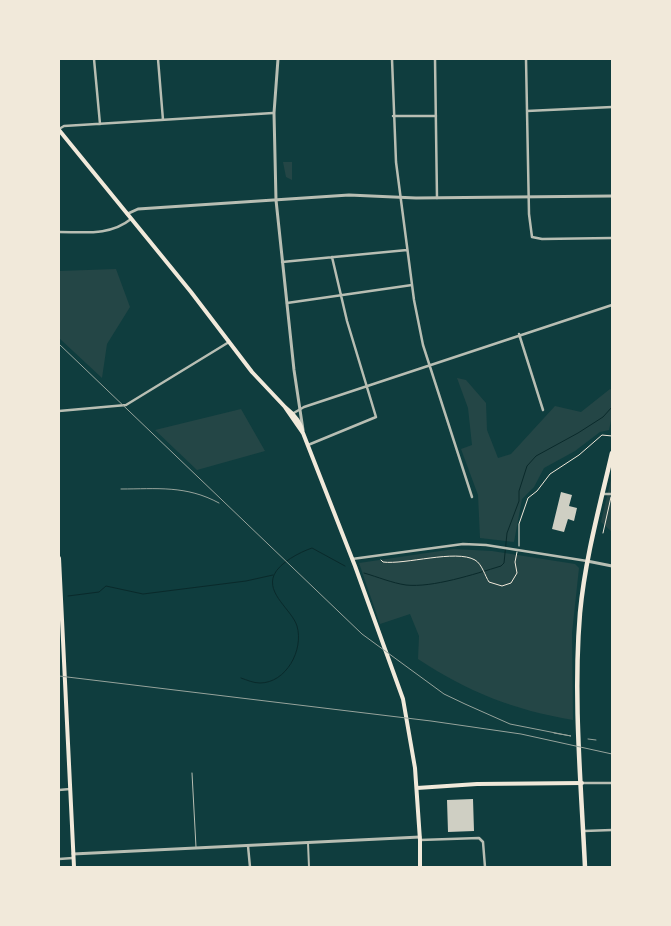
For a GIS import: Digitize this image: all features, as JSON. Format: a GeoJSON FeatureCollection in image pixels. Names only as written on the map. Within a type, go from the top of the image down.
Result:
{"type":"FeatureCollection","features":[{"type":"Feature","properties":{"kind":"main road"},"geometry":{"type":"LineString","coordinates":[[59,130],[260,382],[301,426],[352,559],[402,699],[410,731],[417,788],[420,867]]}},
{"type":"Feature","properties":{"kind":"main road"},"geometry":{"type":"LineString","coordinates":[[585,867],[579,719],[579,640],[588,561],[612,453]]}},
{"type":"Feature","properties":{"kind":"main road"},"geometry":{"type":"LineString","coordinates":[[59,558],[74,867]]}},
{"type":"Feature","properties":{"kind":"main road"},"geometry":{"type":"LineString","coordinates":[[417,788],[477,784],[582,783]]}},
{"type":"Feature","properties":{"kind":"street"},"geometry":{"type":"LineString","coordinates":[[94,59],[100,124]]}},
{"type":"Feature","properties":{"kind":"street"},"geometry":{"type":"LineString","coordinates":[[158,59],[163,120]]}},
{"type":"Feature","properties":{"kind":"street"},"geometry":{"type":"LineString","coordinates":[[278,59],[274,114],[276,200],[300,409],[304,426],[303,433]]}},
{"type":"Feature","properties":{"kind":"street"},"geometry":{"type":"LineString","coordinates":[[392,59],[400,197],[412,285],[423,345],[472,497]]}},
{"type":"Feature","properties":{"kind":"street"},"geometry":{"type":"LineString","coordinates":[[435,59],[437,198]]}},
{"type":"Feature","properties":{"kind":"street"},"geometry":{"type":"LineString","coordinates":[[526,59],[530,231],[532,237],[542,239],[612,238]]}},
{"type":"Feature","properties":{"kind":"street"},"geometry":{"type":"LineString","coordinates":[[527,111],[612,107]]}},
{"type":"Feature","properties":{"kind":"street"},"geometry":{"type":"LineString","coordinates":[[59,130],[64,126],[274,114]]}},
{"type":"Feature","properties":{"kind":"street"},"geometry":{"type":"LineString","coordinates":[[394,116],[436,116]]}},
{"type":"Feature","properties":{"kind":"street"},"geometry":{"type":"LineString","coordinates":[[127,214],[138,209],[349,194],[437,198],[612,196]]}},
{"type":"Feature","properties":{"kind":"street"},"geometry":{"type":"LineString","coordinates":[[59,232],[112,230],[131,219]]}},
{"type":"Feature","properties":{"kind":"street"},"geometry":{"type":"LineString","coordinates":[[282,262],[407,250]]}},
{"type":"Feature","properties":{"kind":"street"},"geometry":{"type":"LineString","coordinates":[[308,445],[376,419],[340,296],[332,257]]}},
{"type":"Feature","properties":{"kind":"street"},"geometry":{"type":"LineString","coordinates":[[287,303],[412,285]]}},
{"type":"Feature","properties":{"kind":"street"},"geometry":{"type":"LineString","coordinates":[[291,415],[300,409],[431,366],[519,334],[612,305]]}},
{"type":"Feature","properties":{"kind":"street"},"geometry":{"type":"LineString","coordinates":[[519,334],[543,410]]}},
{"type":"Feature","properties":{"kind":"street"},"geometry":{"type":"LineString","coordinates":[[59,411],[126,405],[230,342]]}},
{"type":"Feature","properties":{"kind":"street"},"geometry":{"type":"LineString","coordinates":[[602,494],[612,494]]}},
{"type":"Feature","properties":{"kind":"street"},"geometry":{"type":"LineString","coordinates":[[352,559],[453,545],[494,547],[612,566]]}},
{"type":"Feature","properties":{"kind":"street"},"geometry":{"type":"LineString","coordinates":[[582,783],[612,783]]}},
{"type":"Feature","properties":{"kind":"street"},"geometry":{"type":"LineString","coordinates":[[59,790],[70,789]]}},
{"type":"Feature","properties":{"kind":"street"},"geometry":{"type":"LineString","coordinates":[[583,831],[612,830]]}},
{"type":"Feature","properties":{"kind":"street"},"geometry":{"type":"LineString","coordinates":[[59,859],[73,856],[196,848],[420,838],[479,838],[483,842],[485,867]]}},
{"type":"Feature","properties":{"kind":"street"},"geometry":{"type":"LineString","coordinates":[[308,843],[309,867]]}},
{"type":"Feature","properties":{"kind":"street"},"geometry":{"type":"LineString","coordinates":[[248,846],[250,867]]}},
{"type":"Feature","properties":{"kind":"lane"},"geometry":{"type":"LineString","coordinates":[[192,773],[196,848]]}},
{"type":"Feature","properties":{"kind":"path"},"geometry":{"type":"LineString","coordinates":[[381,560],[390,563],[432,558],[464,557],[476,560],[489,582],[497,586],[511,583],[517,573],[515,562],[518,549],[518,529],[526,501],[550,474],[579,455],[602,435],[612,436]]}},
{"type":"Feature","properties":{"kind":"path"},"geometry":{"type":"LineString","coordinates":[[603,533],[612,494]]}},
{"type":"Feature","properties":{"kind":"shaded area"},"geometry":{"type":"Polygon","coordinates":[[[283,162],[292,162],[292,180],[286,177],[283,162]]]}},
{"type":"Feature","properties":{"kind":"shaded area"},"geometry":{"type":"Polygon","coordinates":[[[116,269],[130,307],[107,344],[102,378],[59,338],[59,271],[116,269]]]}},
{"type":"Feature","properties":{"kind":"shaded area"},"geometry":{"type":"Polygon","coordinates":[[[457,378],[466,380],[486,403],[487,430],[498,458],[511,454],[555,406],[581,412],[610,389],[612,390],[612,416],[609,430],[600,432],[575,451],[544,468],[534,487],[522,499],[514,542],[480,538],[478,495],[461,449],[472,445],[468,408],[457,378]]]}},
{"type":"Feature","properties":{"kind":"shaded area"},"geometry":{"type":"Polygon","coordinates":[[[241,409],[265,451],[197,470],[155,430],[241,409]]]}},
{"type":"Feature","properties":{"kind":"shaded area"},"geometry":{"type":"Polygon","coordinates":[[[612,475],[612,532],[601,522],[612,475]]]}},
{"type":"Feature","properties":{"kind":"shaded area"},"geometry":{"type":"Polygon","coordinates":[[[454,549],[492,551],[575,564],[579,568],[572,633],[573,720],[531,711],[492,698],[455,681],[418,659],[419,636],[410,614],[380,624],[359,563],[454,549]]]}},
{"type":"Feature","properties":{"kind":"building"},"geometry":{"type":"Polygon","coordinates":[[[561,492],[572,495],[569,506],[577,508],[574,521],[568,519],[564,532],[552,529],[561,492]]]}},
{"type":"Feature","properties":{"kind":"building"},"geometry":{"type":"Polygon","coordinates":[[[473,799],[474,831],[448,832],[447,800],[473,799]]]}},
{"type":"Feature","properties":{"kind":"waterway"},"geometry":{"type":"LineString","coordinates":[[364,573],[396,583],[416,585],[454,580],[501,566],[504,563],[507,533],[519,501],[519,491],[527,466],[536,456],[603,417],[612,407]]}},
{"type":"Feature","properties":{"kind":"waterway"},"geometry":{"type":"LineString","coordinates":[[241,678],[257,683],[269,682],[285,671],[295,655],[298,645],[297,626],[276,595],[272,582],[280,566],[296,555],[312,548],[345,566]]}},
{"type":"Feature","properties":{"kind":"waterway"},"geometry":{"type":"LineString","coordinates":[[68,596],[99,592],[106,586],[143,594],[246,581],[273,575]]}},
{"type":"Feature","properties":{"kind":"railway"},"geometry":{"type":"LineString","coordinates":[[59,344],[362,634],[444,694],[510,724],[571,736],[554,733]]}},
{"type":"Feature","properties":{"kind":"railway"},"geometry":{"type":"LineString","coordinates":[[121,489],[171,489],[195,493],[219,503]]}},
{"type":"Feature","properties":{"kind":"railway"},"geometry":{"type":"LineString","coordinates":[[59,676],[431,721],[521,734],[612,754]]}},
{"type":"Feature","properties":{"kind":"railway"},"geometry":{"type":"LineString","coordinates":[[588,739],[596,740]]}}]}
